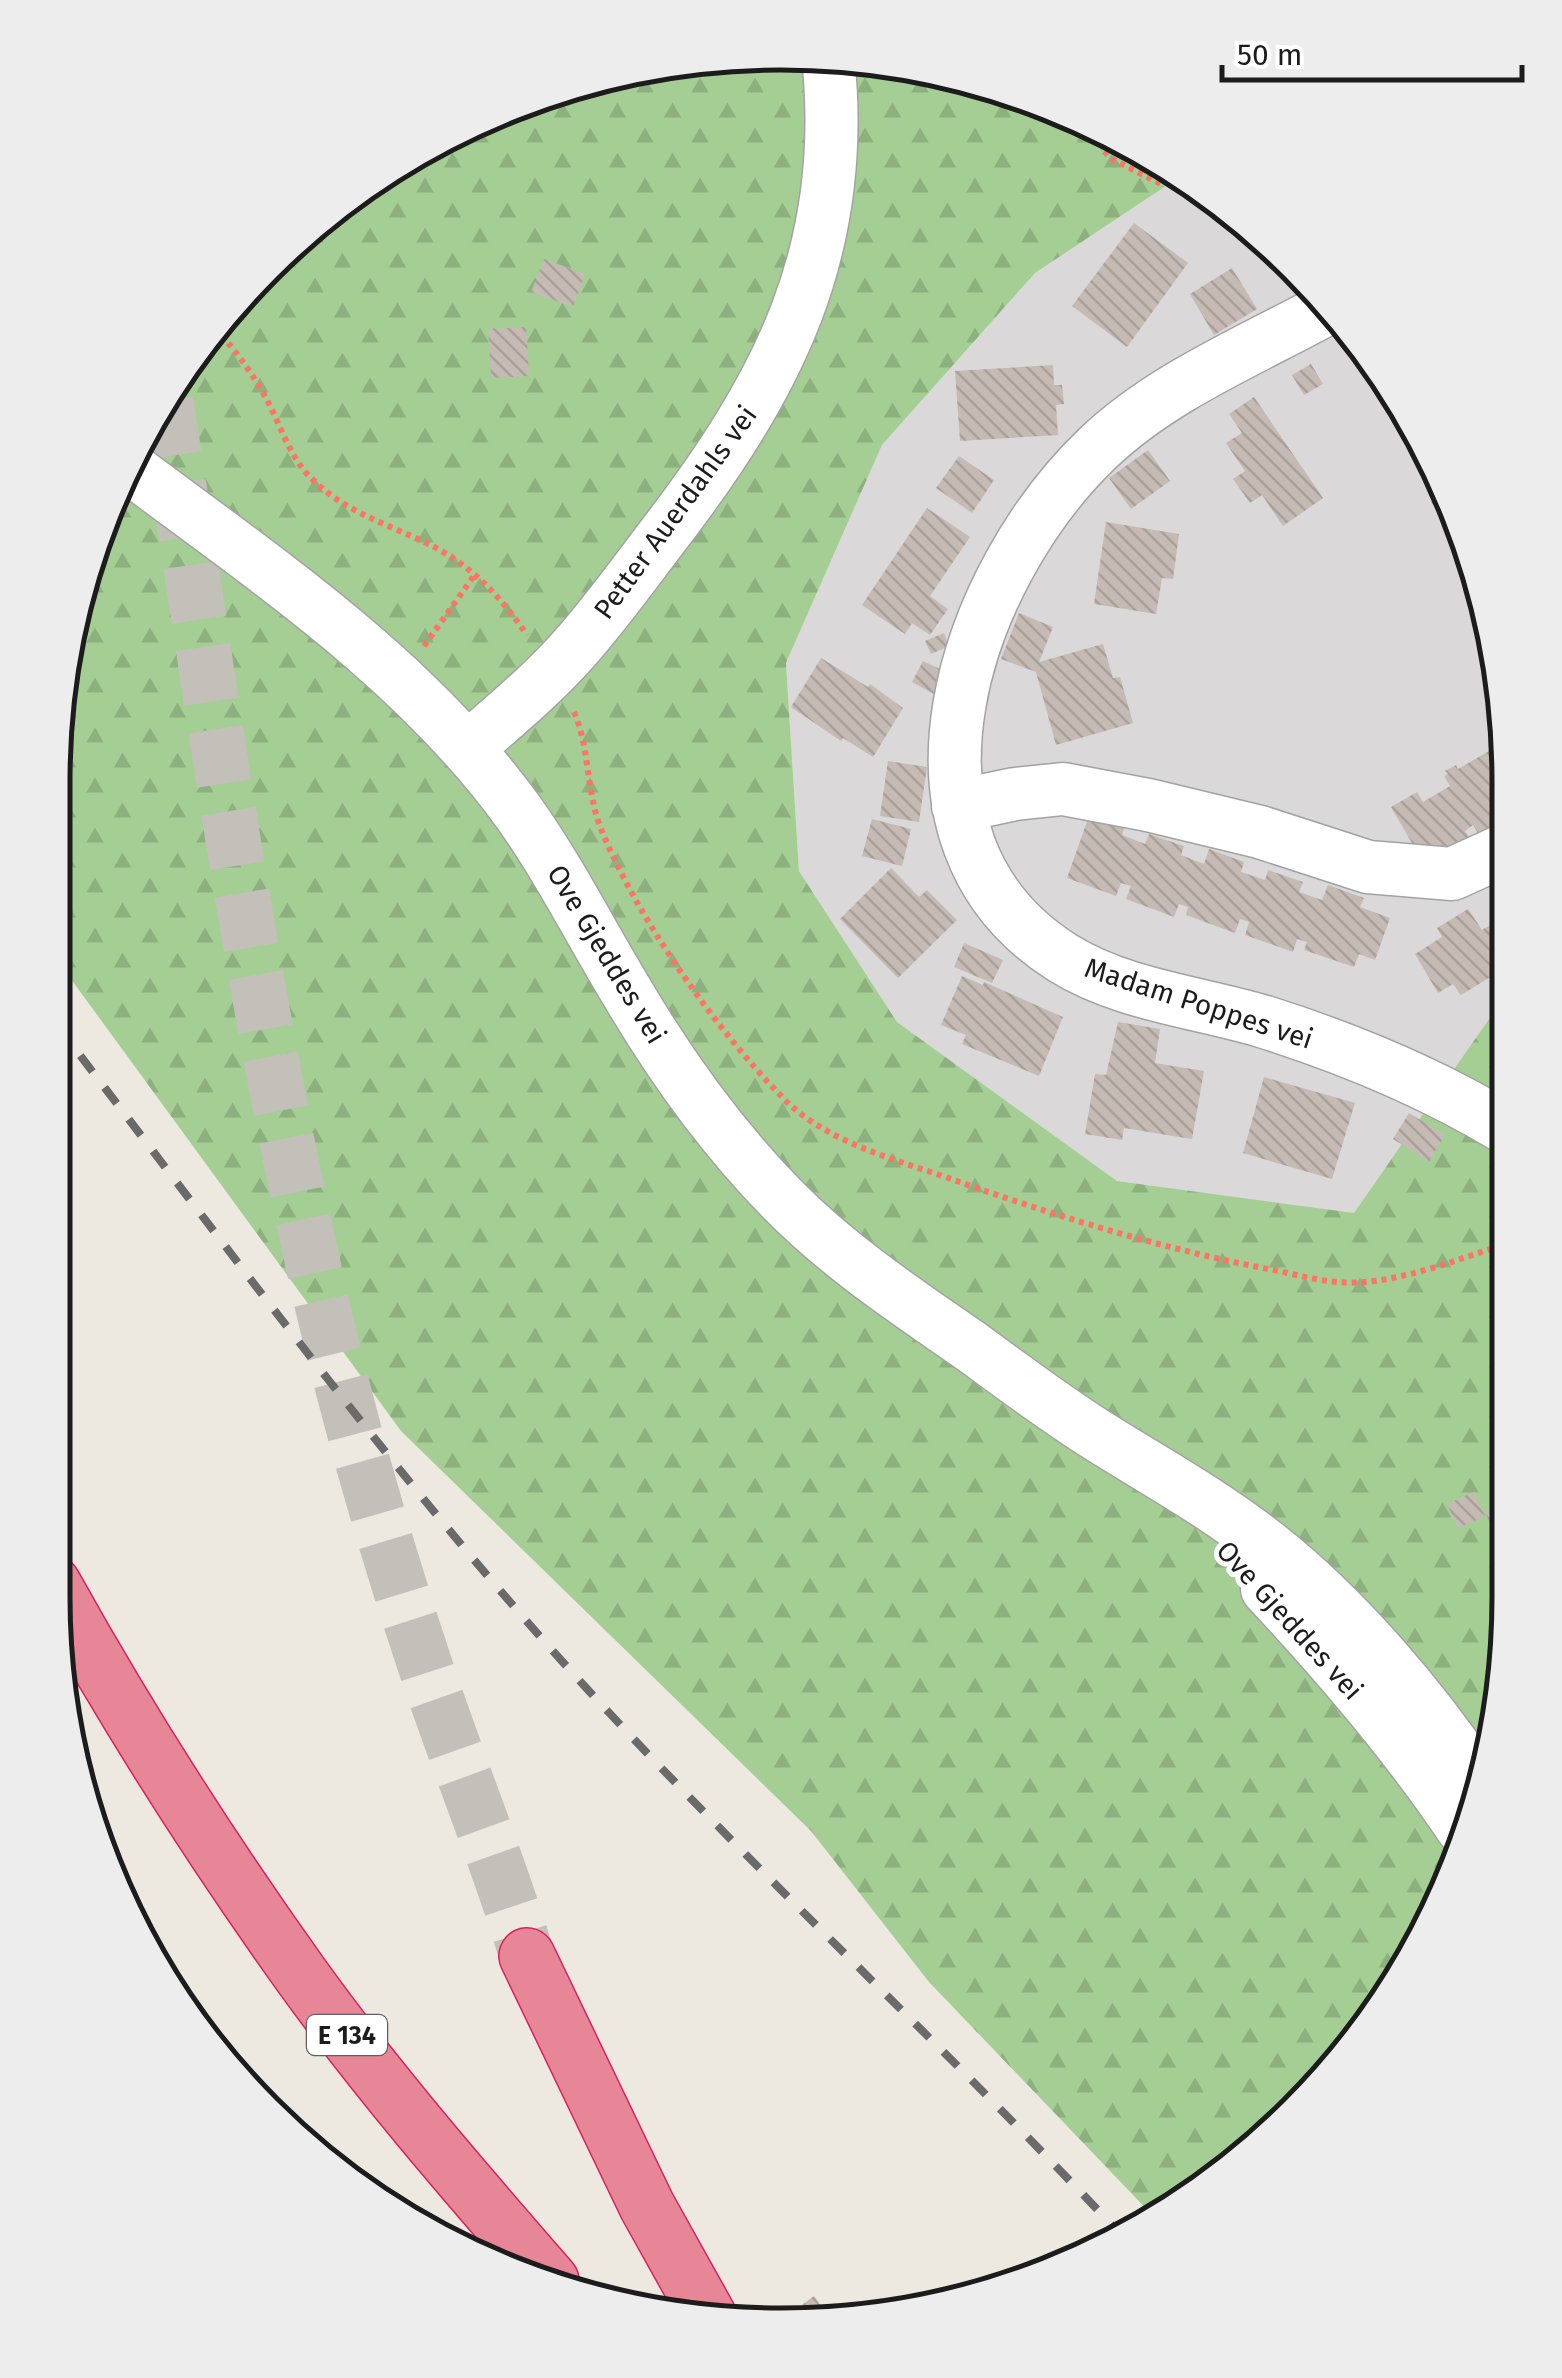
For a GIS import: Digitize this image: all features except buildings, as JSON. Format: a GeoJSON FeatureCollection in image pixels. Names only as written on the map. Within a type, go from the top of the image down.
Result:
{"type":"FeatureCollection","features":[{"type":"Feature","properties":{"kind":"highway","name":"E 134"},"geometry":{"type":"LineString","coordinates":[[71,1618],[200,1830],[303,1978],[395,2096],[535,2264]]}},
{"type":"Feature","properties":{"kind":"highway"},"geometry":{"type":"LineString","coordinates":[[528,1956],[647,2206],[701,2303]]}},
{"type":"Feature","properties":{"kind":"highway","name":"E 134"},"geometry":{"type":"LineString","coordinates":[[506,2230],[524,2260]]}},
{"type":"Feature","properties":{"kind":"street","name":"Petter Auerdahls vei"},"geometry":{"type":"LineString","coordinates":[[468,748],[549,675],[601,616],[723,454],[778,361],[814,264],[824,214],[833,120],[829,72]]}},
{"type":"Feature","properties":{"kind":"street","name":"Madam Poppes vei"},"geometry":{"type":"LineString","coordinates":[[1318,314],[1141,412],[1098,448],[1056,494],[1016,550],[974,640],[960,692],[956,746],[958,806],[971,852],[997,896],[1028,930],[1064,959],[1116,982],[1264,1022],[1400,1070],[1492,1120]]}},
{"type":"Feature","properties":{"kind":"street","name":"Ove Gjeddes vei"},"geometry":{"type":"LineString","coordinates":[[139,475],[300,595],[400,680],[468,748],[542,847],[628,996],[702,1106],[781,1198],[875,1279],[1096,1434],[1214,1537],[1330,1659],[1467,1780]]}},
{"type":"Feature","properties":{"kind":"street"},"geometry":{"type":"LineString","coordinates":[[958,806],[1064,789],[1241,828],[1368,867],[1452,874],[1492,856]]}},
{"type":"Feature","properties":{"kind":"path"},"geometry":{"type":"LineString","coordinates":[[1102,147],[1120,162],[1163,185]]}},
{"type":"Feature","properties":{"kind":"path"},"geometry":{"type":"LineString","coordinates":[[224,339],[252,374],[288,446],[312,480],[342,504],[424,541],[476,574],[497,592],[533,644]]}},
{"type":"Feature","properties":{"kind":"path"},"geometry":{"type":"LineString","coordinates":[[400,680],[476,574]]}},
{"type":"Feature","properties":{"kind":"path"},"geometry":{"type":"LineString","coordinates":[[572,706],[579,723],[592,802],[602,830],[654,926],[748,1060],[786,1102],[824,1128],[866,1148],[1054,1216],[1220,1260],[1340,1282],[1413,1274],[1492,1249]]}},
{"type":"Feature","properties":{"kind":"shaded area"},"geometry":{"type":"Polygon","coordinates":[[[1168,185],[1176,190],[1250,246],[1316,312],[1345,348],[1419,467],[1454,552],[1478,642],[1490,734],[1492,1015],[1354,1214],[1117,1181],[897,1022],[799,871],[786,663],[882,445],[1035,273],[1168,185]]]}},
{"type":"Feature","properties":{"kind":"green space"},"geometry":{"type":"Polygon","coordinates":[[[781,70],[874,76],[965,94],[1010,108],[1095,143],[1136,165],[1168,185],[1035,273],[882,445],[786,663],[799,871],[897,1022],[1117,1181],[1354,1213],[1492,1015],[1492,1597],[1486,1690],[1468,1781],[1454,1826],[1438,1869],[1397,1953],[1345,2030],[1284,2100],[1214,2161],[1145,2207],[929,1982],[811,1831],[401,1431],[70,978],[70,781],[76,688],[94,597],[108,552],[124,509],[165,425],[246,312],[312,246],[348,217],[467,143],[597,94],[688,76],[734,72],[781,70]]]}},
{"type":"Feature","properties":{"kind":"tunnel"},"geometry":{"type":"LineString","coordinates":[[169,419],[254,967],[322,1304],[400,1589],[527,1956]]}},
{"type":"Feature","properties":{"kind":"railway"},"geometry":{"type":"LineString","coordinates":[[70,1042],[315,1363],[518,1611],[654,1760],[1112,2226]]}}]}
